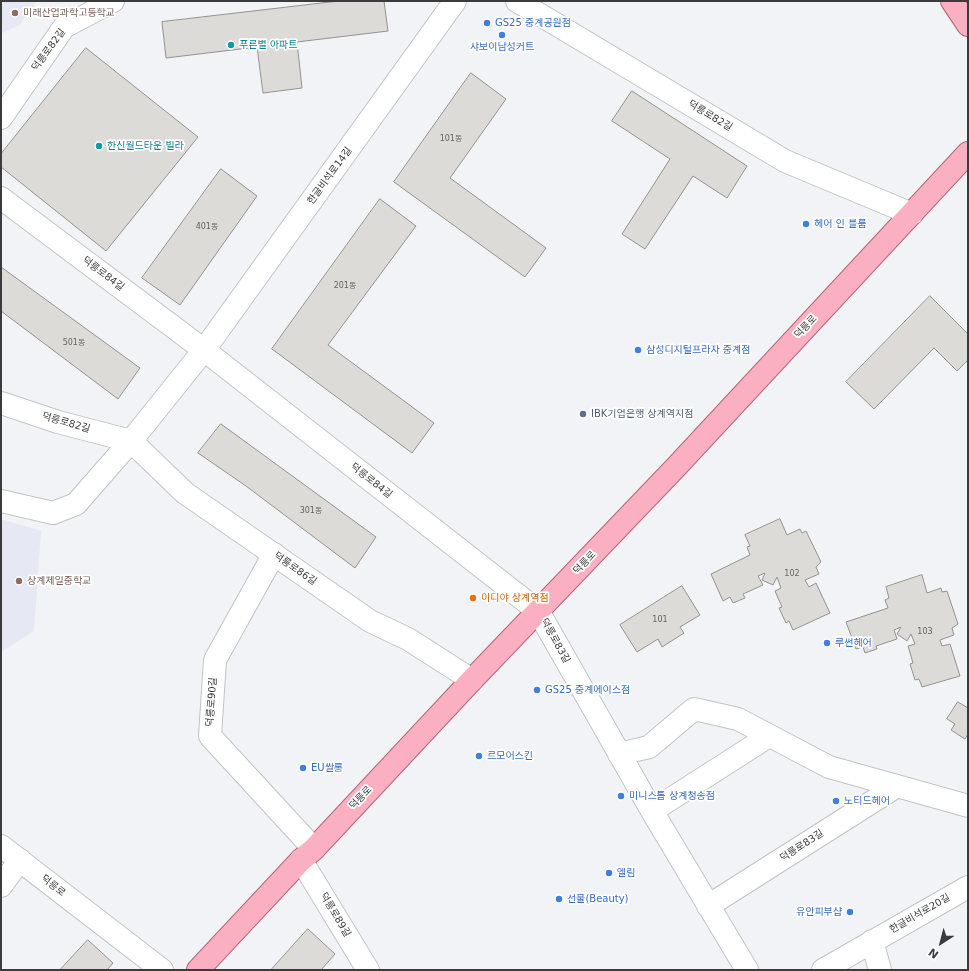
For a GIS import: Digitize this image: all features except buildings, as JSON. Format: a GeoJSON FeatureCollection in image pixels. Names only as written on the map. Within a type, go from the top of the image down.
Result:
{"type":"FeatureCollection","features":[{"type":"Feature","properties":{"kind":"main road"},"geometry":{"type":"LineString","coordinates":[[952,1],[968,25]]}},
{"type":"Feature","properties":{"kind":"main road","name":"덕릉로"},"geometry":{"type":"LineString","coordinates":[[198,970],[472,680],[682,461],[968,153]]}},
{"type":"Feature","properties":{"kind":"street","name":"덕릉로82길"},"geometry":{"type":"LineString","coordinates":[[1,118],[64,27],[113,1]]}},
{"type":"Feature","properties":{"kind":"street","name":"한글비석로14길"},"geometry":{"type":"LineString","coordinates":[[204,350],[455,1]]}},
{"type":"Feature","properties":{"kind":"street","name":"덕릉로82길"},"geometry":{"type":"LineString","coordinates":[[517,1],[786,162],[912,214]]}},
{"type":"Feature","properties":{"kind":"street","name":"덕릉로84길"},"geometry":{"type":"LineString","coordinates":[[1,198],[204,350],[538,611]]}},
{"type":"Feature","properties":{"kind":"street"},"geometry":{"type":"LineString","coordinates":[[1,501],[53,513],[76,504],[131,441],[204,350]]}},
{"type":"Feature","properties":{"kind":"street","name":"덕릉로82길"},"geometry":{"type":"LineString","coordinates":[[1,403],[58,422],[131,441]]}},
{"type":"Feature","properties":{"kind":"street","name":"덕릉로86길"},"geometry":{"type":"LineString","coordinates":[[131,441],[185,493],[370,622],[408,639],[472,680]]}},
{"type":"Feature","properties":{"kind":"street","name":"덕릉로90길"},"geometry":{"type":"LineString","coordinates":[[274,554],[214,660],[210,736],[308,855]]}},
{"type":"Feature","properties":{"kind":"street","name":"덕릉로83길"},"geometry":{"type":"LineString","coordinates":[[538,611],[652,811],[748,970]]}},
{"type":"Feature","properties":{"kind":"street"},"geometry":{"type":"LineString","coordinates":[[619,754],[649,747],[694,709],[738,719],[830,767],[968,806]]}},
{"type":"Feature","properties":{"kind":"street"},"geometry":{"type":"LineString","coordinates":[[652,811],[769,736]]}},
{"type":"Feature","properties":{"kind":"street","name":"덕릉로83길"},"geometry":{"type":"LineString","coordinates":[[708,906],[897,786]]}},
{"type":"Feature","properties":{"kind":"street","name":"덕릉로"},"geometry":{"type":"LineString","coordinates":[[1,846],[162,970]]}},
{"type":"Feature","properties":{"kind":"street","name":"덕릉로89길"},"geometry":{"type":"LineString","coordinates":[[308,855],[368,970]]}},
{"type":"Feature","properties":{"kind":"street"},"geometry":{"type":"LineString","coordinates":[[1,886],[20,860]]}},
{"type":"Feature","properties":{"kind":"street","name":"한글비석로20길"},"geometry":{"type":"LineString","coordinates":[[824,970],[968,886]]}},
{"type":"Feature","properties":{"kind":"street"},"geometry":{"type":"LineString","coordinates":[[872,941],[880,970]]}},
{"type":"Feature","properties":{"kind":"shaded area","name":"미래산업과학고등학교"},"geometry":{"type":"Polygon","coordinates":[[[1,1],[37,1],[20,25],[1,33],[1,1]]]}},
{"type":"Feature","properties":{"kind":"shaded area","name":"상계제일중학교"},"geometry":{"type":"Polygon","coordinates":[[[1,519],[41,531],[34,631],[1,652],[1,519]]]}},
{"type":"Feature","properties":{"kind":"place","name":"미래산업과학고등학교"},"geometry":{"type":"Point","coordinates":[15,13]}},
{"type":"Feature","properties":{"kind":"place","name":"GS25 중계공원점"},"geometry":{"type":"Point","coordinates":[487,23]}},
{"type":"Feature","properties":{"kind":"place","name":"샤보이남성커트"},"geometry":{"type":"Point","coordinates":[502,35]}},
{"type":"Feature","properties":{"kind":"place","name":"푸른별 아파트"},"geometry":{"type":"Point","coordinates":[231,45]}},
{"type":"Feature","properties":{"kind":"place","name":"한신월드타운 빌라"},"geometry":{"type":"Point","coordinates":[99,146]}},
{"type":"Feature","properties":{"kind":"place","name":"헤어 인 블룸"},"geometry":{"type":"Point","coordinates":[806,224]}},
{"type":"Feature","properties":{"kind":"place","name":"삼성디지털프라자 중계점"},"geometry":{"type":"Point","coordinates":[638,350]}},
{"type":"Feature","properties":{"kind":"place","name":"IBK기업은행 상계역지점"},"geometry":{"type":"Point","coordinates":[583,414]}},
{"type":"Feature","properties":{"kind":"place","name":"상계제일중학교"},"geometry":{"type":"Point","coordinates":[19,581]}},
{"type":"Feature","properties":{"kind":"place","name":"이디야 상계역점"},"geometry":{"type":"Point","coordinates":[473,598]}},
{"type":"Feature","properties":{"kind":"place","name":"루썬헤어"},"geometry":{"type":"Point","coordinates":[827,643]}},
{"type":"Feature","properties":{"kind":"place","name":"GS25 중계에이스점"},"geometry":{"type":"Point","coordinates":[537,690]}},
{"type":"Feature","properties":{"kind":"place","name":"르모어스킨"},"geometry":{"type":"Point","coordinates":[479,756]}},
{"type":"Feature","properties":{"kind":"place","name":"EU쌀롱"},"geometry":{"type":"Point","coordinates":[303,768]}},
{"type":"Feature","properties":{"kind":"place","name":"미니스톱 상계청송점"},"geometry":{"type":"Point","coordinates":[621,796]}},
{"type":"Feature","properties":{"kind":"place","name":"노티드헤어"},"geometry":{"type":"Point","coordinates":[836,801]}},
{"type":"Feature","properties":{"kind":"place","name":"엘림"},"geometry":{"type":"Point","coordinates":[609,873]}},
{"type":"Feature","properties":{"kind":"place","name":"선물(Beauty)"},"geometry":{"type":"Point","coordinates":[559,899]}},
{"type":"Feature","properties":{"kind":"place","name":"유안피부샵"},"geometry":{"type":"Point","coordinates":[850,912]}}]}
